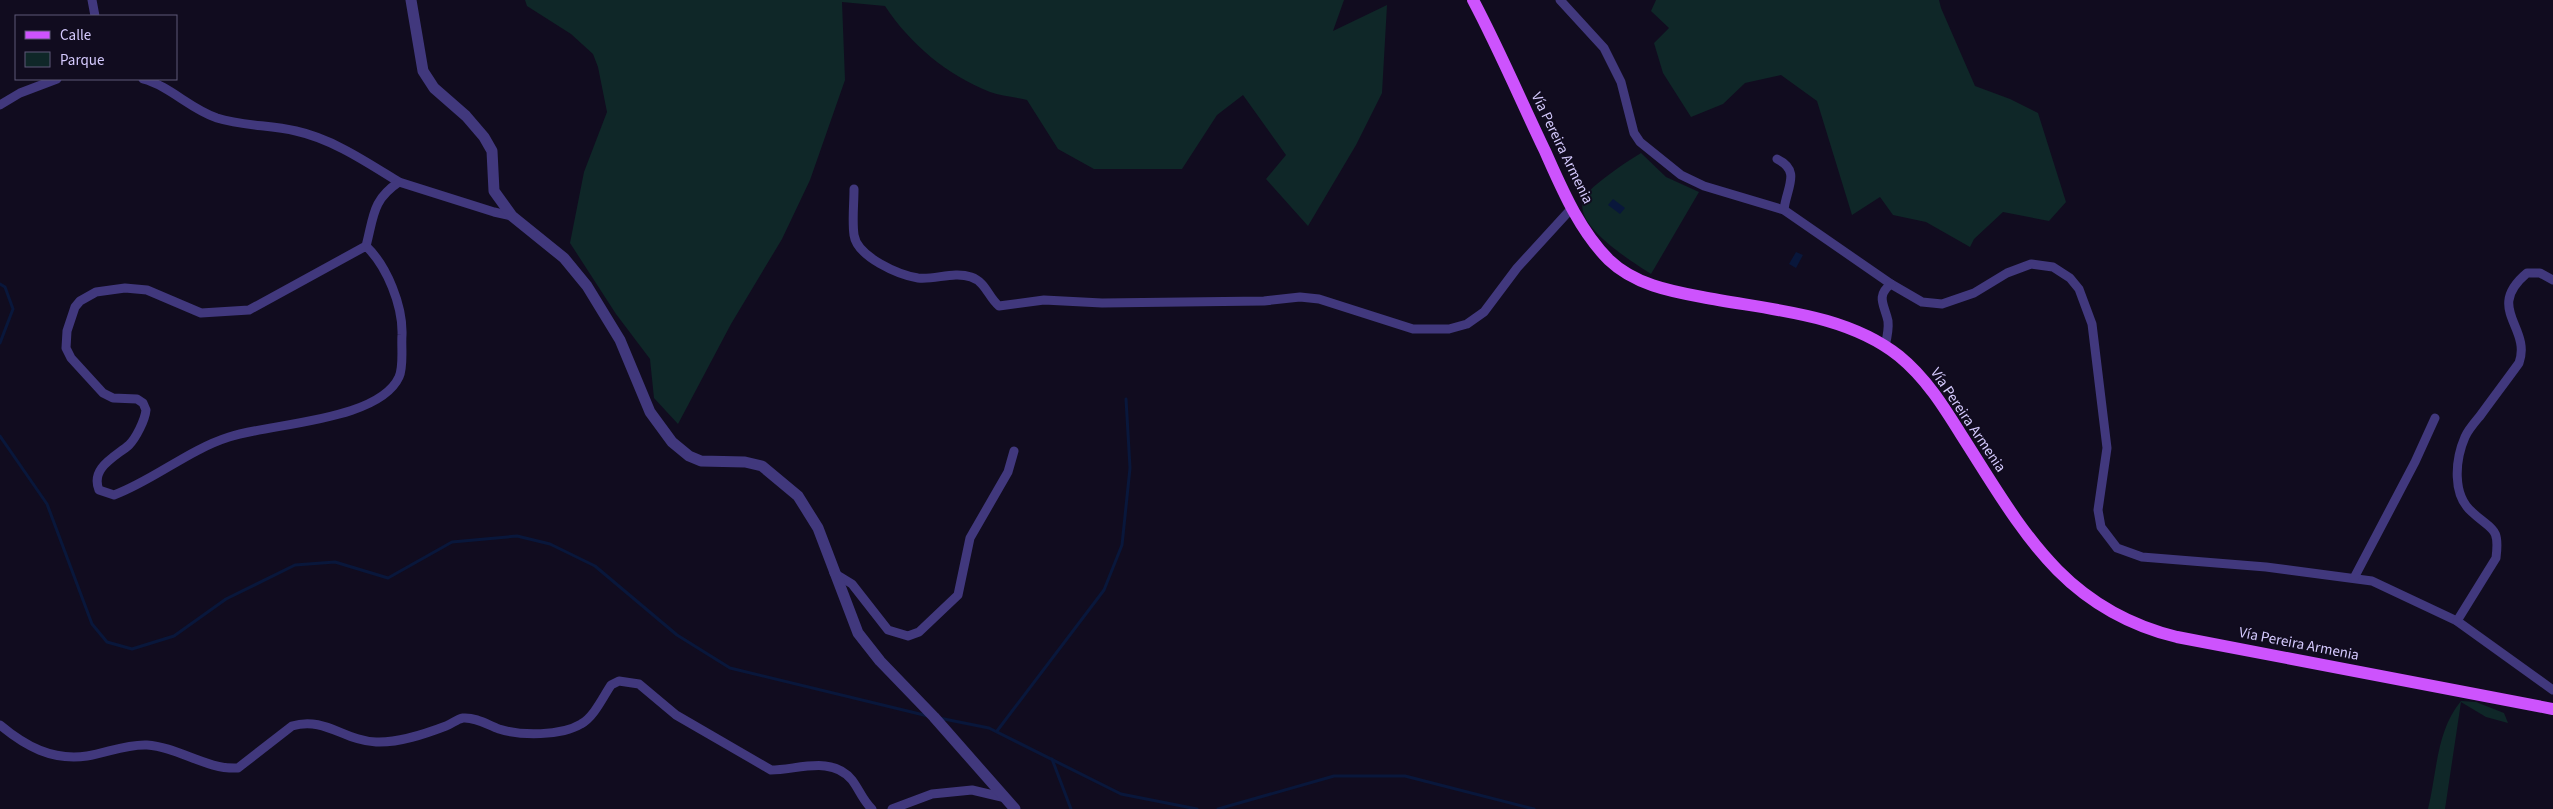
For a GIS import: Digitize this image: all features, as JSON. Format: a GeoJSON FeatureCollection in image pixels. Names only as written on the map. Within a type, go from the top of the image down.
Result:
{"type":"FeatureCollection","features":[{"type":"Feature","properties":{"kind":"main road","name":"Vía Pereira Armenia"},"geometry":{"type":"LineString","coordinates":[[1473,0],[1571,209],[1607,258],[1629,276],[1684,294],[1821,319],[1849,328],[1885,346],[1909,365],[1930,389],[2004,502],[2040,552],[2067,581],[2107,611],[2141,627],[2177,637],[2553,708]]}},
{"type":"Feature","properties":{"kind":"street"},"geometry":{"type":"LineString","coordinates":[[92,0],[95,15]]}},
{"type":"Feature","properties":{"kind":"street"},"geometry":{"type":"LineString","coordinates":[[411,0],[423,71],[434,88],[466,116],[484,137],[492,151],[494,191],[512,216],[564,258],[587,286],[620,340],[650,412],[672,442],[689,456],[701,461],[745,462],[762,466],[798,496],[818,528],[858,633],[880,661],[934,717],[1015,809]]}},
{"type":"Feature","properties":{"kind":"street"},"geometry":{"type":"LineString","coordinates":[[1560,0],[1604,48],[1621,82],[1634,133],[1640,142],[1681,175],[1704,186],[1784,210],[1891,284],[1922,302],[1942,304],[1974,293],[2007,273],[2032,264],[2053,267],[2070,278],[2079,289],[2092,324],[2107,448],[2098,510],[2102,527],[2117,548],[2142,557],[2213,562],[2354,578],[2388,587],[2457,621],[2553,690]]}},
{"type":"Feature","properties":{"kind":"street"},"geometry":{"type":"LineString","coordinates":[[0,105],[20,93],[54,80]]}},
{"type":"Feature","properties":{"kind":"street"},"geometry":{"type":"LineString","coordinates":[[147,80],[161,84],[181,100],[216,117],[299,131],[344,150],[399,182],[512,216]]}},
{"type":"Feature","properties":{"kind":"street"},"geometry":{"type":"LineString","coordinates":[[1776,159],[1786,163],[1791,176],[1784,210]]}},
{"type":"Feature","properties":{"kind":"street"},"geometry":{"type":"LineString","coordinates":[[366,246],[375,255],[391,286],[402,325],[400,375],[392,389],[377,400],[349,412],[229,437],[114,495],[99,490],[96,479],[98,471],[135,438],[146,410],[143,403],[136,399],[113,398],[103,393],[71,358],[66,348],[67,331],[75,307],[80,300],[96,292],[125,288],[147,290],[201,313],[249,310],[366,246],[378,201],[385,191],[399,182]]}},
{"type":"Feature","properties":{"kind":"street"},"geometry":{"type":"LineString","coordinates":[[854,189],[854,237],[869,257],[890,270],[918,278],[970,276],[983,283],[992,300],[999,306],[1044,300],[1102,304],[1264,301],[1300,297],[1318,299],[1413,329],[1434,331],[1467,324],[1484,312],[1516,268],[1571,209]]}},
{"type":"Feature","properties":{"kind":"street"},"geometry":{"type":"LineString","coordinates":[[2457,621],[2496,558],[2497,550],[2496,536],[2493,528],[2471,512],[2460,498],[2458,457],[2465,436],[2519,363],[2522,354],[2522,345],[2509,316],[2509,300],[2512,289],[2527,273],[2540,273],[2553,280]]}},
{"type":"Feature","properties":{"kind":"street"},"geometry":{"type":"LineString","coordinates":[[1885,346],[1888,330],[1881,299],[1882,293],[1891,284]]}},
{"type":"Feature","properties":{"kind":"street"},"geometry":{"type":"LineString","coordinates":[[2354,578],[2415,462],[2435,418]]}},
{"type":"Feature","properties":{"kind":"street"},"geometry":{"type":"LineString","coordinates":[[834,572],[852,584],[888,630],[908,636],[918,632],[958,596],[970,538],[1008,472],[1014,451]]}},
{"type":"Feature","properties":{"kind":"street"},"geometry":{"type":"LineString","coordinates":[[0,725],[32,749],[60,756],[86,756],[116,748],[146,745],[177,751],[227,769],[238,768],[292,726],[302,723],[314,723],[359,739],[376,742],[394,741],[421,734],[462,718],[474,719],[500,729],[526,734],[569,729],[582,724],[591,716],[611,685],[629,681],[647,689],[676,715],[771,770],[785,770],[800,766],[827,766],[840,771],[851,779],[872,809]]}},
{"type":"Feature","properties":{"kind":"street"},"geometry":{"type":"LineString","coordinates":[[892,809],[932,794],[972,790],[1006,798]]}},
{"type":"Feature","properties":{"kind":"green space"},"geometry":{"type":"Polygon","coordinates":[[[525,0],[1344,0],[1333,31],[1387,5],[1382,93],[1356,145],[1308,226],[1266,179],[1286,155],[1243,95],[1217,115],[1182,169],[1094,169],[1058,149],[1027,100],[990,92],[944,67],[918,46],[885,6],[842,2],[845,80],[810,180],[782,239],[731,324],[678,424],[654,398],[650,359],[616,314],[570,243],[584,172],[607,112],[598,67],[593,54],[571,34],[527,6],[525,0]]]}},
{"type":"Feature","properties":{"kind":"green space"},"geometry":{"type":"Polygon","coordinates":[[[1656,0],[1939,0],[1975,86],[2010,99],[2038,113],[2066,202],[2049,221],[2003,212],[1974,239],[1970,247],[1926,222],[1893,215],[1880,197],[1852,215],[1817,101],[1781,75],[1745,83],[1723,104],[1691,117],[1663,73],[1654,43],[1669,28],[1651,11],[1656,0]]]}},
{"type":"Feature","properties":{"kind":"green space"},"geometry":{"type":"Polygon","coordinates":[[[1641,153],[1666,177],[1699,192],[1651,274],[1606,242],[1586,220],[1582,209],[1584,198],[1594,187],[1641,153]]]}},
{"type":"Feature","properties":{"kind":"green space"},"geometry":{"type":"Polygon","coordinates":[[[2461,701],[2476,702],[2504,713],[2508,723],[2486,717],[2461,702],[2445,809],[2428,809],[2442,739],[2453,713],[2461,701]]]}},
{"type":"Feature","properties":{"kind":"water"},"geometry":{"type":"Polygon","coordinates":[[[1613,199],[1625,208],[1620,214],[1608,205],[1613,199]]]}},
{"type":"Feature","properties":{"kind":"water"},"geometry":{"type":"Polygon","coordinates":[[[1796,252],[1803,255],[1796,268],[1789,264],[1796,252]]]}},
{"type":"Feature","properties":{"kind":"waterway"},"geometry":{"type":"LineString","coordinates":[[0,284],[5,287],[13,309],[0,343]]}},
{"type":"Feature","properties":{"kind":"waterway"},"geometry":{"type":"LineString","coordinates":[[997,731],[1104,590],[1122,545],[1130,468],[1126,399]]}},
{"type":"Feature","properties":{"kind":"waterway"},"geometry":{"type":"LineString","coordinates":[[0,436],[47,504],[92,624],[107,642],[132,649],[174,636],[226,599],[295,565],[335,562],[388,578],[452,542],[517,536],[550,544],[595,566],[677,635],[730,668],[928,716]]}},
{"type":"Feature","properties":{"kind":"waterway"},"geometry":{"type":"LineString","coordinates":[[939,718],[989,728],[1121,794],[1197,809]]}},
{"type":"Feature","properties":{"kind":"waterway"},"geometry":{"type":"LineString","coordinates":[[1052,759],[1071,809]]}},
{"type":"Feature","properties":{"kind":"waterway"},"geometry":{"type":"LineString","coordinates":[[1218,809],[1334,776],[1405,776],[1534,809]]}}]}
